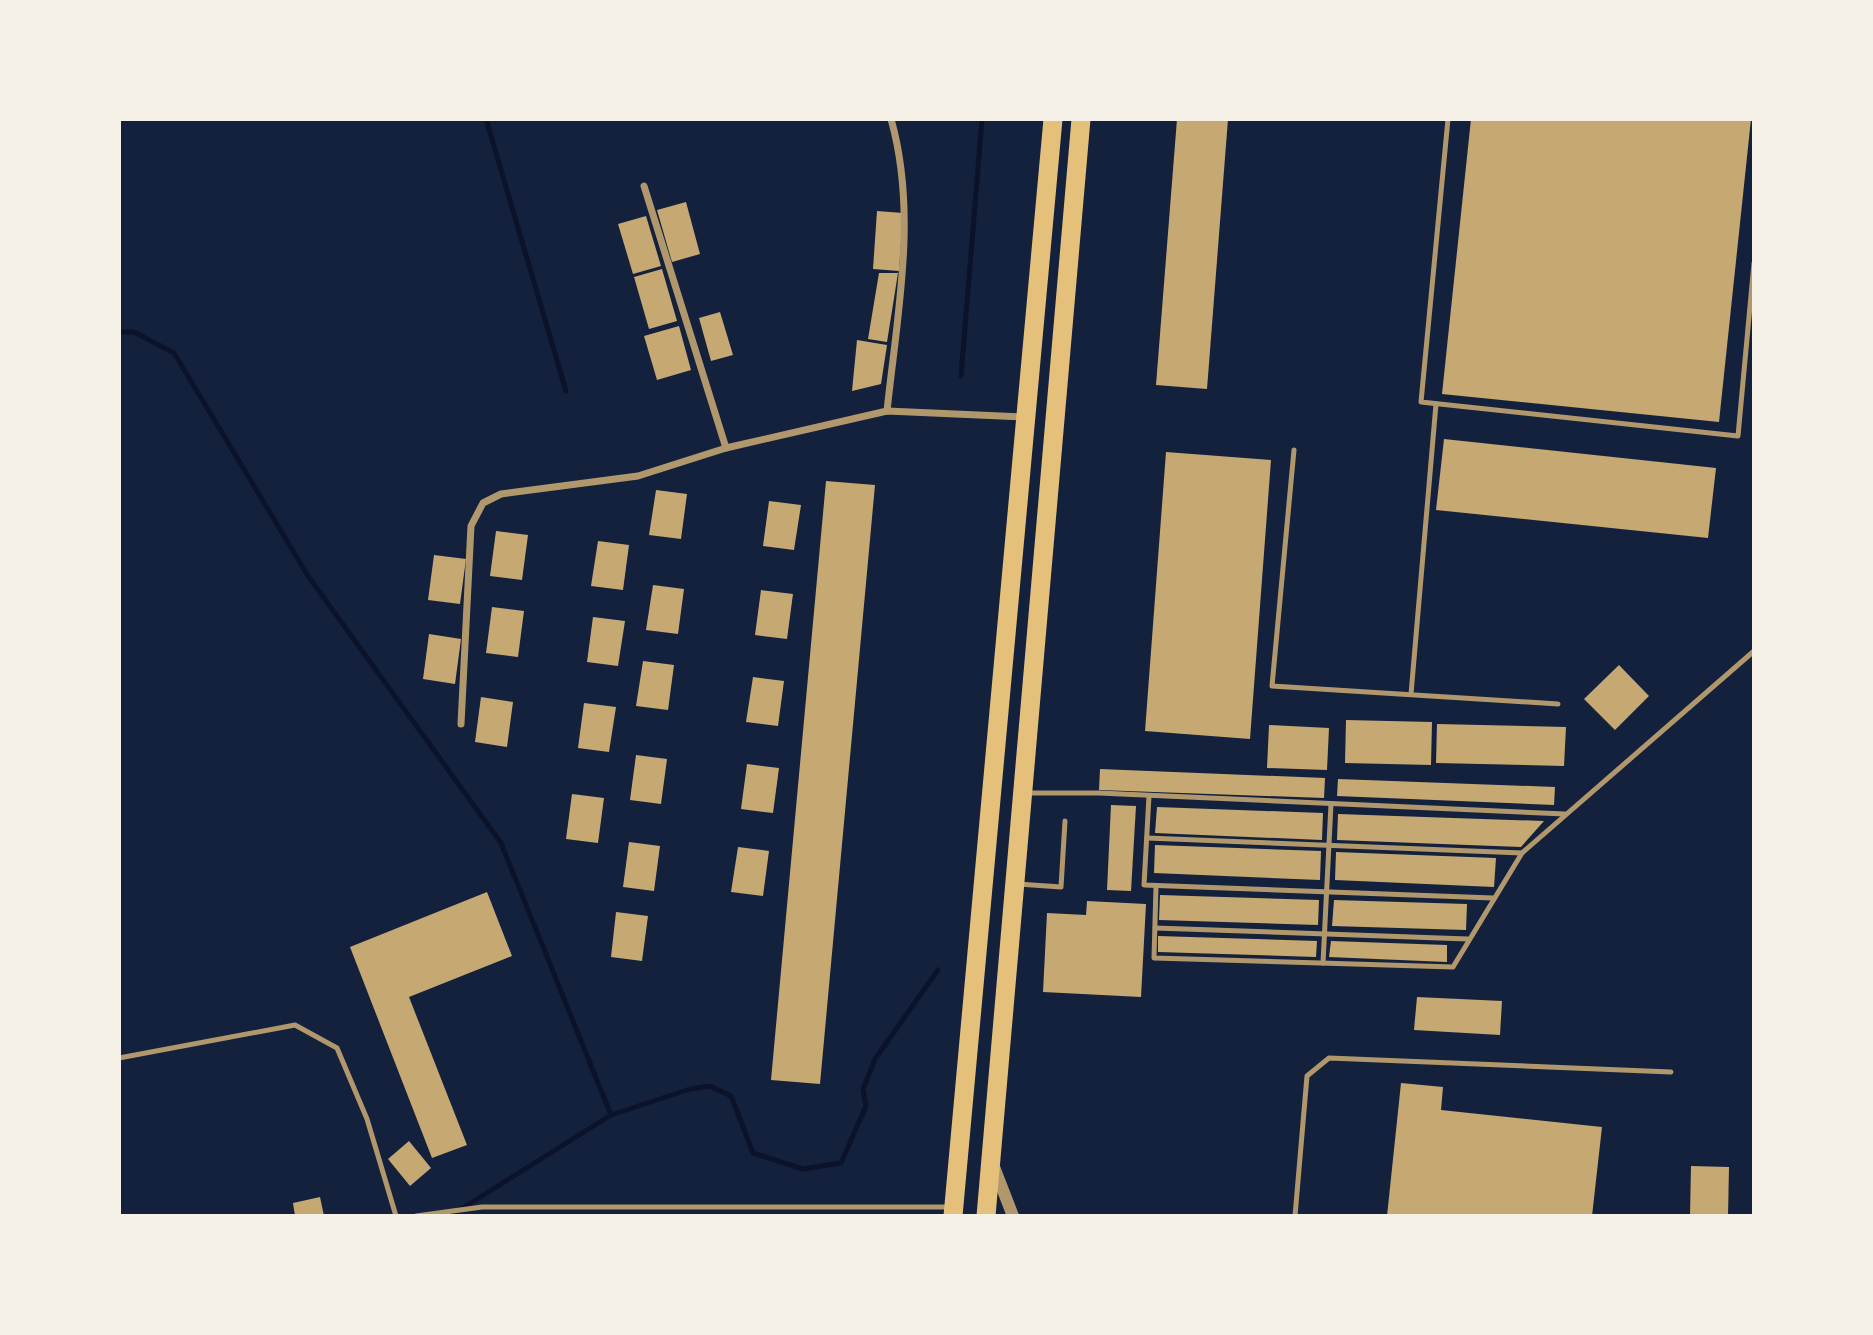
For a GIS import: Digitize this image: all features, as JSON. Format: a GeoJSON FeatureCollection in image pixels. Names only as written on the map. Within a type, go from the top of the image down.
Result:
{"type":"FeatureCollection","features":[{"type":"Feature","properties":{"kind":"highway"},"geometry":{"type":"LineString","coordinates":[[954,1212],[1053,119]]}},
{"type":"Feature","properties":{"kind":"highway"},"geometry":{"type":"LineString","coordinates":[[986,1216],[1081,119]]}},
{"type":"Feature","properties":{"kind":"street"},"geometry":{"type":"LineString","coordinates":[[887,411],[902,276],[906,190],[891,119]]}},
{"type":"Feature","properties":{"kind":"street"},"geometry":{"type":"LineString","coordinates":[[644,186],[726,448]]}},
{"type":"Feature","properties":{"kind":"street"},"geometry":{"type":"LineString","coordinates":[[461,724],[471,526],[483,503],[501,494],[638,476],[726,448],[887,411],[1026,417]]}},
{"type":"Feature","properties":{"kind":"street"},"geometry":{"type":"LineString","coordinates":[[991,1160],[1013,1216]]}},
{"type":"Feature","properties":{"kind":"lane"},"geometry":{"type":"LineString","coordinates":[[1448,119],[1421,402],[1738,436],[1754,263]]}},
{"type":"Feature","properties":{"kind":"lane"},"geometry":{"type":"LineString","coordinates":[[1411,694],[1436,404]]}},
{"type":"Feature","properties":{"kind":"lane"},"geometry":{"type":"LineString","coordinates":[[1294,450],[1272,686],[1558,704]]}},
{"type":"Feature","properties":{"kind":"lane"},"geometry":{"type":"LineString","coordinates":[[1156,886],[1154,958],[1453,967],[1522,853],[1754,651]]}},
{"type":"Feature","properties":{"kind":"lane"},"geometry":{"type":"LineString","coordinates":[[1022,793],[1566,814]]}},
{"type":"Feature","properties":{"kind":"lane"},"geometry":{"type":"LineString","coordinates":[[1149,796],[1144,886],[1493,898]]}},
{"type":"Feature","properties":{"kind":"lane"},"geometry":{"type":"LineString","coordinates":[[1323,963],[1331,804]]}},
{"type":"Feature","properties":{"kind":"lane"},"geometry":{"type":"LineString","coordinates":[[1014,884],[1061,887],[1065,821]]}},
{"type":"Feature","properties":{"kind":"lane"},"geometry":{"type":"LineString","coordinates":[[1147,838],[1522,853]]}},
{"type":"Feature","properties":{"kind":"lane"},"geometry":{"type":"LineString","coordinates":[[1155,928],[1468,939]]}},
{"type":"Feature","properties":{"kind":"lane"},"geometry":{"type":"LineString","coordinates":[[119,1058],[295,1026],[337,1048],[367,1119],[396,1216]]}},
{"type":"Feature","properties":{"kind":"lane"},"geometry":{"type":"LineString","coordinates":[[1295,1216],[1307,1076],[1329,1058],[1671,1072]]}},
{"type":"Feature","properties":{"kind":"lane"},"geometry":{"type":"LineString","coordinates":[[416,1216],[470,1208],[954,1212]]}},
{"type":"Feature","properties":{"kind":"building"},"geometry":{"type":"Polygon","coordinates":[[[1177,119],[1228,119],[1207,389],[1156,385],[1177,119]]]}},
{"type":"Feature","properties":{"kind":"building"},"geometry":{"type":"Polygon","coordinates":[[[1471,119],[1751,119],[1719,422],[1442,394],[1471,119]]]}},
{"type":"Feature","properties":{"kind":"building"},"geometry":{"type":"Polygon","coordinates":[[[686,202],[700,254],[672,262],[657,210],[686,202]]]}},
{"type":"Feature","properties":{"kind":"building"},"geometry":{"type":"Polygon","coordinates":[[[877,211],[903,213],[899,271],[873,269],[877,211]]]}},
{"type":"Feature","properties":{"kind":"building"},"geometry":{"type":"Polygon","coordinates":[[[646,216],[661,266],[633,274],[618,224],[646,216]]]}},
{"type":"Feature","properties":{"kind":"building"},"geometry":{"type":"Polygon","coordinates":[[[662,269],[677,321],[649,329],[634,277],[662,269]]]}},
{"type":"Feature","properties":{"kind":"building"},"geometry":{"type":"Polygon","coordinates":[[[879,273],[898,273],[887,342],[868,339],[879,273]]]}},
{"type":"Feature","properties":{"kind":"building"},"geometry":{"type":"Polygon","coordinates":[[[720,312],[733,355],[711,361],[699,318],[720,312]]]}},
{"type":"Feature","properties":{"kind":"building"},"geometry":{"type":"Polygon","coordinates":[[[679,326],[691,370],[657,380],[644,336],[679,326]]]}},
{"type":"Feature","properties":{"kind":"building"},"geometry":{"type":"Polygon","coordinates":[[[857,340],[887,345],[881,384],[852,391],[857,340]]]}},
{"type":"Feature","properties":{"kind":"building"},"geometry":{"type":"Polygon","coordinates":[[[1444,439],[1716,468],[1708,538],[1436,510],[1444,439]]]}},
{"type":"Feature","properties":{"kind":"building"},"geometry":{"type":"Polygon","coordinates":[[[1166,452],[1271,460],[1250,739],[1145,731],[1166,452]]]}},
{"type":"Feature","properties":{"kind":"building"},"geometry":{"type":"Polygon","coordinates":[[[826,481],[875,485],[820,1084],[771,1080],[826,481]]]}},
{"type":"Feature","properties":{"kind":"building"},"geometry":{"type":"Polygon","coordinates":[[[656,490],[687,494],[681,539],[649,535],[656,490]]]}},
{"type":"Feature","properties":{"kind":"building"},"geometry":{"type":"Polygon","coordinates":[[[769,501],[801,505],[794,550],[763,546],[769,501]]]}},
{"type":"Feature","properties":{"kind":"building"},"geometry":{"type":"Polygon","coordinates":[[[496,531],[528,535],[522,580],[490,576],[496,531]]]}},
{"type":"Feature","properties":{"kind":"building"},"geometry":{"type":"Polygon","coordinates":[[[598,541],[629,545],[623,590],[591,586],[598,541]]]}},
{"type":"Feature","properties":{"kind":"building"},"geometry":{"type":"Polygon","coordinates":[[[434,555],[466,559],[460,604],[428,600],[434,555]]]}},
{"type":"Feature","properties":{"kind":"building"},"geometry":{"type":"Polygon","coordinates":[[[653,585],[684,589],[678,634],[646,630],[653,585]]]}},
{"type":"Feature","properties":{"kind":"building"},"geometry":{"type":"Polygon","coordinates":[[[761,590],[793,594],[787,639],[755,635],[761,590]]]}},
{"type":"Feature","properties":{"kind":"building"},"geometry":{"type":"Polygon","coordinates":[[[492,607],[524,611],[518,657],[486,653],[492,607]]]}},
{"type":"Feature","properties":{"kind":"building"},"geometry":{"type":"Polygon","coordinates":[[[593,617],[625,621],[618,666],[587,662],[593,617]]]}},
{"type":"Feature","properties":{"kind":"building"},"geometry":{"type":"Polygon","coordinates":[[[429,634],[461,639],[455,684],[423,679],[429,634]]]}},
{"type":"Feature","properties":{"kind":"building"},"geometry":{"type":"Polygon","coordinates":[[[643,661],[674,665],[668,710],[636,706],[643,661]]]}},
{"type":"Feature","properties":{"kind":"building"},"geometry":{"type":"Polygon","coordinates":[[[1619,665],[1649,696],[1615,730],[1584,699],[1619,665]]]}},
{"type":"Feature","properties":{"kind":"building"},"geometry":{"type":"Polygon","coordinates":[[[753,677],[784,681],[778,726],[746,722],[753,677]]]}},
{"type":"Feature","properties":{"kind":"building"},"geometry":{"type":"Polygon","coordinates":[[[481,697],[513,702],[507,747],[475,742],[481,697]]]}},
{"type":"Feature","properties":{"kind":"building"},"geometry":{"type":"Polygon","coordinates":[[[584,703],[616,707],[609,752],[578,748],[584,703]]]}},
{"type":"Feature","properties":{"kind":"building"},"geometry":{"type":"Polygon","coordinates":[[[1346,720],[1432,722],[1431,765],[1345,763],[1346,720]]]}},
{"type":"Feature","properties":{"kind":"building"},"geometry":{"type":"Polygon","coordinates":[[[1437,724],[1566,727],[1564,766],[1436,763],[1437,724]]]}},
{"type":"Feature","properties":{"kind":"building"},"geometry":{"type":"Polygon","coordinates":[[[1269,725],[1329,728],[1327,770],[1267,768],[1269,725]]]}},
{"type":"Feature","properties":{"kind":"building"},"geometry":{"type":"Polygon","coordinates":[[[636,755],[667,759],[661,804],[630,800],[636,755]]]}},
{"type":"Feature","properties":{"kind":"building"},"geometry":{"type":"Polygon","coordinates":[[[747,764],[779,768],[773,813],[741,809],[747,764]]]}},
{"type":"Feature","properties":{"kind":"building"},"geometry":{"type":"Polygon","coordinates":[[[1100,769],[1325,778],[1324,798],[1099,790],[1100,769]]]}},
{"type":"Feature","properties":{"kind":"building"},"geometry":{"type":"Polygon","coordinates":[[[1338,779],[1555,787],[1554,805],[1337,796],[1338,779]]]}},
{"type":"Feature","properties":{"kind":"building"},"geometry":{"type":"Polygon","coordinates":[[[572,794],[604,798],[598,843],[566,839],[572,794]]]}},
{"type":"Feature","properties":{"kind":"building"},"geometry":{"type":"Polygon","coordinates":[[[1111,805],[1136,806],[1131,891],[1107,890],[1111,805]]]}},
{"type":"Feature","properties":{"kind":"building"},"geometry":{"type":"Polygon","coordinates":[[[1157,807],[1323,813],[1322,840],[1155,833],[1157,807]]]}},
{"type":"Feature","properties":{"kind":"building"},"geometry":{"type":"Polygon","coordinates":[[[1338,814],[1544,821],[1521,847],[1337,840],[1338,814]]]}},
{"type":"Feature","properties":{"kind":"building"},"geometry":{"type":"Polygon","coordinates":[[[629,842],[660,846],[654,891],[623,887],[629,842]]]}},
{"type":"Feature","properties":{"kind":"building"},"geometry":{"type":"Polygon","coordinates":[[[1155,845],[1321,851],[1320,880],[1154,873],[1155,845]]]}},
{"type":"Feature","properties":{"kind":"building"},"geometry":{"type":"Polygon","coordinates":[[[738,847],[769,851],[763,896],[731,892],[738,847]]]}},
{"type":"Feature","properties":{"kind":"building"},"geometry":{"type":"Polygon","coordinates":[[[1336,852],[1496,858],[1494,887],[1335,880],[1336,852]]]}},
{"type":"Feature","properties":{"kind":"building"},"geometry":{"type":"Polygon","coordinates":[[[487,892],[512,956],[409,997],[467,1145],[432,1158],[350,947],[487,892]]]}},
{"type":"Feature","properties":{"kind":"building"},"geometry":{"type":"Polygon","coordinates":[[[1160,895],[1319,900],[1318,925],[1159,920],[1160,895]]]}},
{"type":"Feature","properties":{"kind":"building"},"geometry":{"type":"Polygon","coordinates":[[[1334,900],[1467,904],[1466,930],[1332,926],[1334,900]]]}},
{"type":"Feature","properties":{"kind":"building"},"geometry":{"type":"Polygon","coordinates":[[[1087,901],[1146,904],[1141,997],[1043,992],[1047,913],[1086,915],[1087,901]]]}},
{"type":"Feature","properties":{"kind":"building"},"geometry":{"type":"Polygon","coordinates":[[[616,912],[648,916],[642,961],[611,957],[616,912]]]}},
{"type":"Feature","properties":{"kind":"building"},"geometry":{"type":"Polygon","coordinates":[[[1158,936],[1317,941],[1316,957],[1158,952],[1158,936]]]}},
{"type":"Feature","properties":{"kind":"building"},"geometry":{"type":"Polygon","coordinates":[[[1331,941],[1447,945],[1447,962],[1329,957],[1331,941]]]}},
{"type":"Feature","properties":{"kind":"building"},"geometry":{"type":"Polygon","coordinates":[[[1417,997],[1502,1001],[1500,1035],[1414,1030],[1417,997]]]}},
{"type":"Feature","properties":{"kind":"building"},"geometry":{"type":"Polygon","coordinates":[[[1401,1083],[1443,1087],[1441,1110],[1602,1127],[1592,1216],[1387,1216],[1401,1083]]]}},
{"type":"Feature","properties":{"kind":"building"},"geometry":{"type":"Polygon","coordinates":[[[409,1141],[431,1168],[410,1186],[388,1159],[409,1141]]]}},
{"type":"Feature","properties":{"kind":"building"},"geometry":{"type":"Polygon","coordinates":[[[1691,1166],[1729,1167],[1728,1216],[1690,1216],[1691,1166]]]}},
{"type":"Feature","properties":{"kind":"building"},"geometry":{"type":"Polygon","coordinates":[[[320,1197],[324,1216],[295,1216],[293,1203],[320,1197]]]}},
{"type":"Feature","properties":{"kind":"waterway"},"geometry":{"type":"LineString","coordinates":[[486,119],[566,391]]}},
{"type":"Feature","properties":{"kind":"waterway"},"geometry":{"type":"LineString","coordinates":[[961,376],[982,119]]}},
{"type":"Feature","properties":{"kind":"waterway"},"geometry":{"type":"LineString","coordinates":[[119,332],[134,332],[174,353],[308,576],[501,843],[611,1115]]}},
{"type":"Feature","properties":{"kind":"waterway"},"geometry":{"type":"LineString","coordinates":[[450,1216],[611,1115],[690,1089],[710,1086],[731,1096],[753,1153],[803,1169],[841,1163],[866,1106],[863,1089],[875,1059],[938,970]]}}]}
